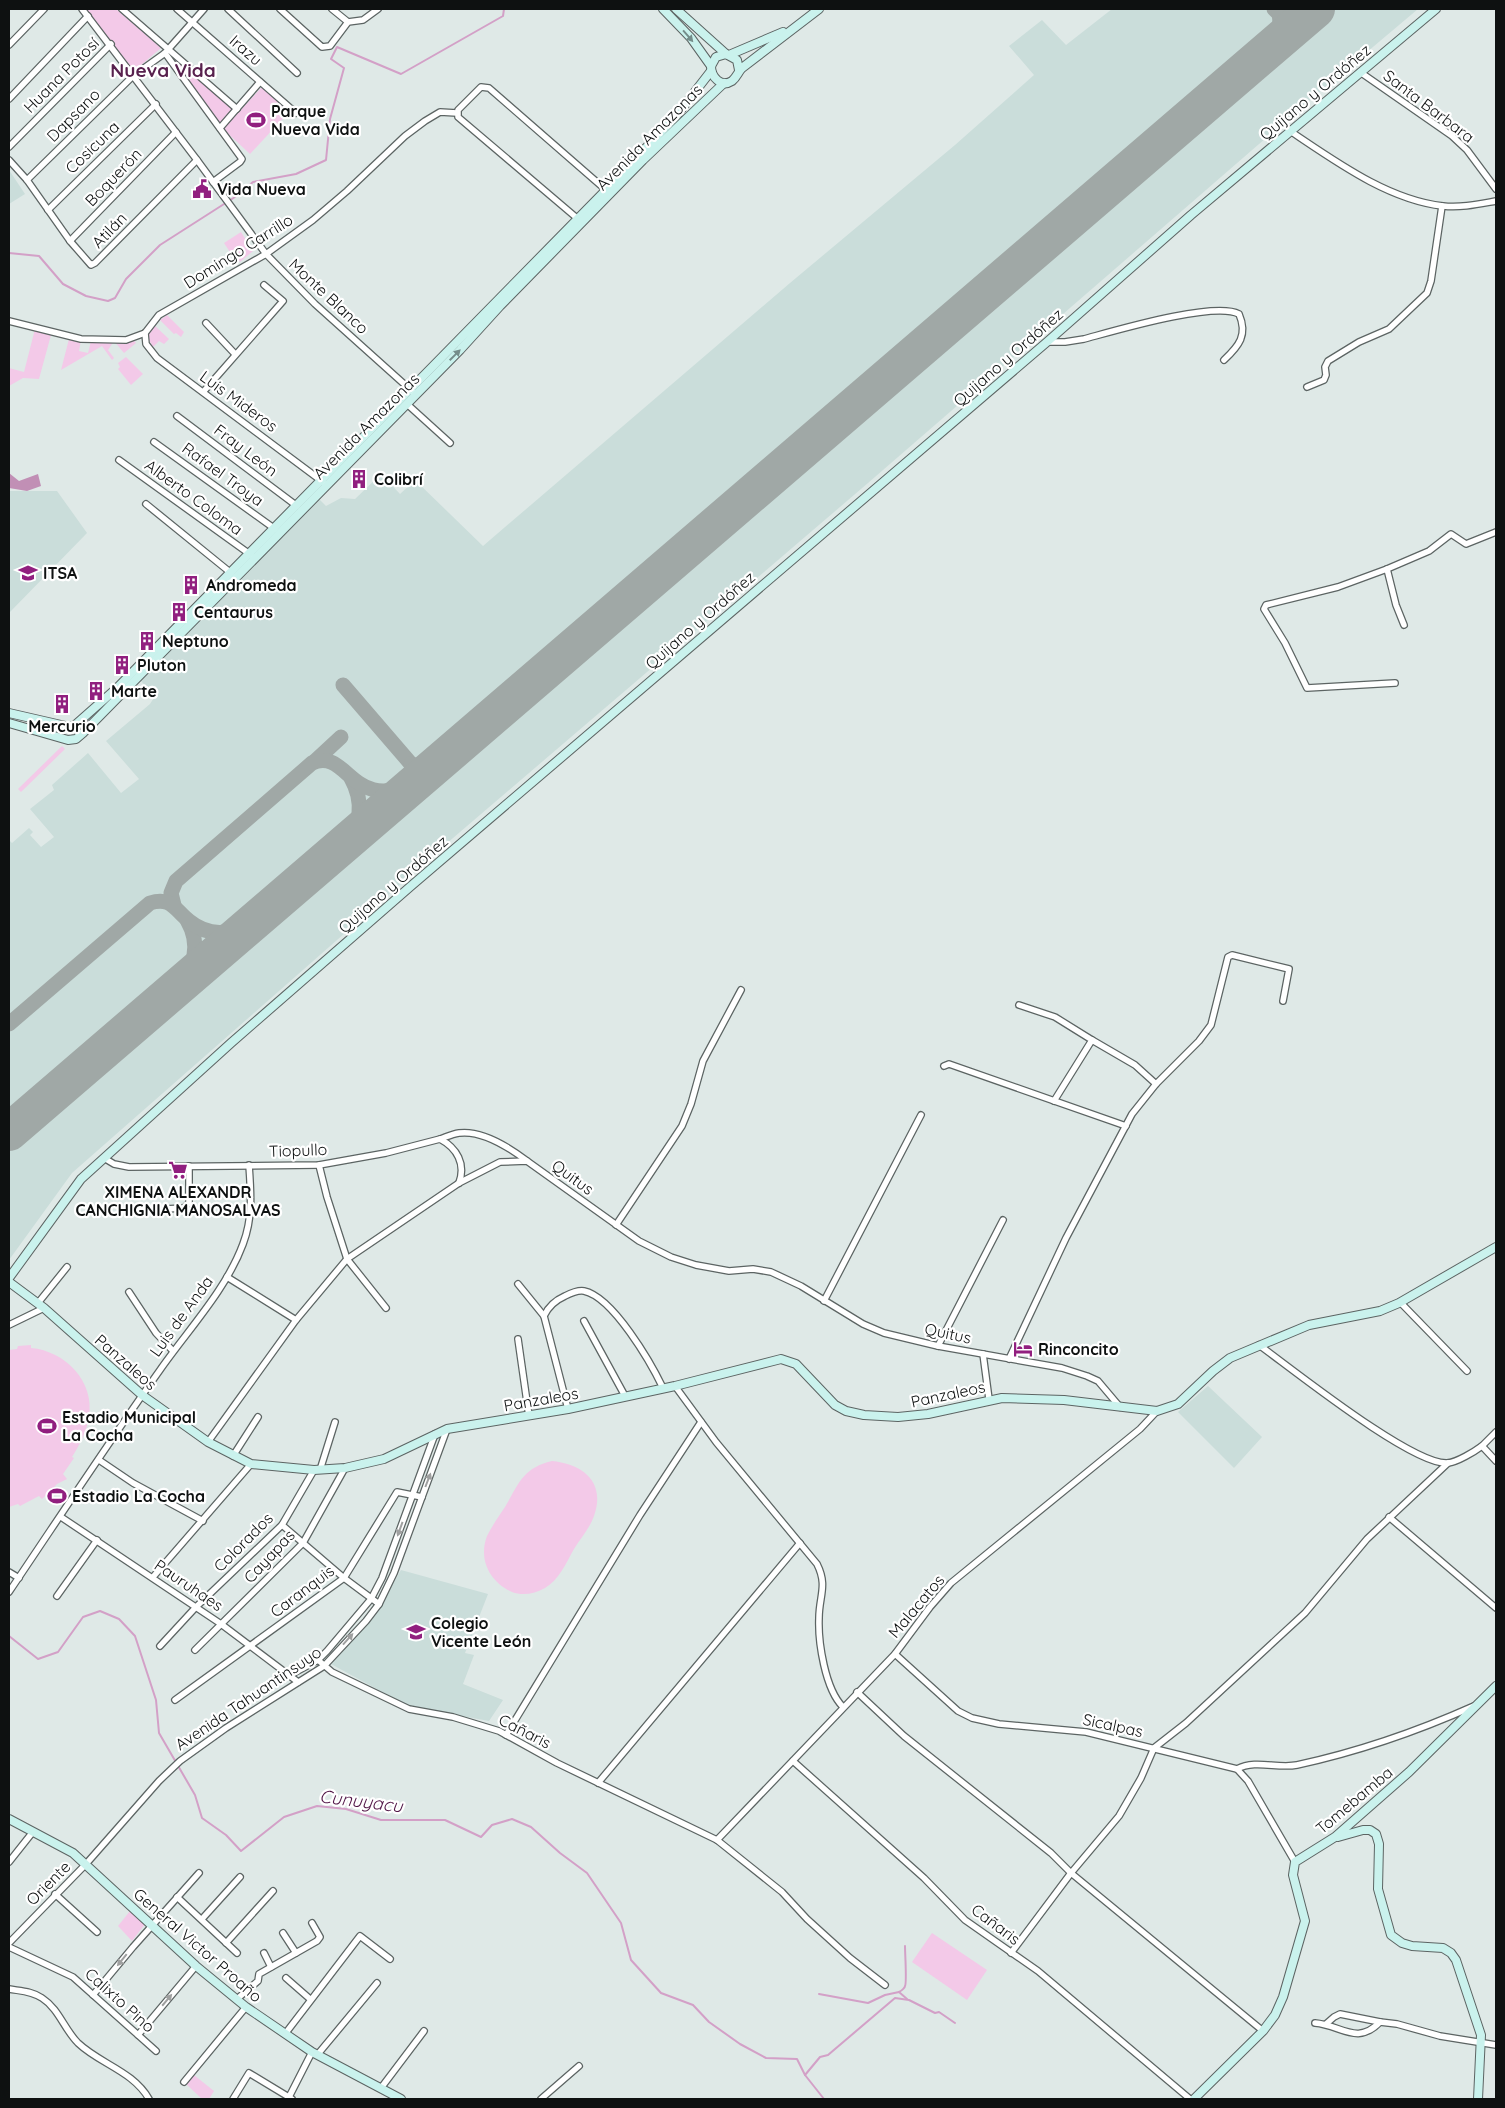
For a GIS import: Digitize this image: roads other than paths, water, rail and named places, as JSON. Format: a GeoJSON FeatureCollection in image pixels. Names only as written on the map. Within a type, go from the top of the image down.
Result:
{"type":"FeatureCollection","features":[{"type":"Feature","properties":{"kind":"street"},"geometry":{"type":"LineString","coordinates":[[9,45],[44,9]]}},
{"type":"Feature","properties":{"kind":"street"},"geometry":{"type":"LineString","coordinates":[[82,9],[111,44],[213,182],[240,162],[242,158],[166,50]]}},
{"type":"Feature","properties":{"kind":"street"},"geometry":{"type":"LineString","coordinates":[[122,9],[166,50],[237,109]]}},
{"type":"Feature","properties":{"kind":"street","name":"Irazu"},"geometry":{"type":"LineString","coordinates":[[177,9],[296,113]]}},
{"type":"Feature","properties":{"kind":"street","name":"Dapsano"},"geometry":{"type":"LineString","coordinates":[[27,180],[133,76],[166,50],[204,9]]}},
{"type":"Feature","properties":{"kind":"street"},"geometry":{"type":"LineString","coordinates":[[228,9],[297,73]]}},
{"type":"Feature","properties":{"kind":"street"},"geometry":{"type":"LineString","coordinates":[[280,9],[322,47],[330,46],[348,22],[363,20],[378,9]]}},
{"type":"Feature","properties":{"kind":"street"},"geometry":{"type":"LineString","coordinates":[[332,9],[348,22]]}},
{"type":"Feature","properties":{"kind":"street"},"geometry":{"type":"LineString","coordinates":[[663,9],[691,38],[711,68],[713,77],[724,83],[734,80],[739,70],[819,9]]}},
{"type":"Feature","properties":{"kind":"street"},"geometry":{"type":"LineString","coordinates":[[676,9],[727,55],[737,60],[739,70]]}},
{"type":"Feature","properties":{"kind":"street","name":"Quijano y Ordóñez"},"geometry":{"type":"LineString","coordinates":[[9,1278],[81,1179],[239,1036],[419,879],[1047,342],[1290,131],[1436,9]]}},
{"type":"Feature","properties":{"kind":"street"},"geometry":{"type":"LineString","coordinates":[[9,100],[88,16]]}},
{"type":"Feature","properties":{"kind":"street"},"geometry":{"type":"LineString","coordinates":[[711,68],[716,57],[727,55],[794,28]]}},
{"type":"Feature","properties":{"kind":"street","name":"Huana Potosí"},"geometry":{"type":"LineString","coordinates":[[9,147],[111,44]]}},
{"type":"Feature","properties":{"kind":"street","name":"Avenida Amazonas"},"geometry":{"type":"LineString","coordinates":[[9,723],[68,740],[76,739],[231,573],[252,556],[297,506],[325,483],[407,404],[414,392],[677,115],[711,68]]}},
{"type":"Feature","properties":{"kind":"street","name":"Santa Barbara"},"geometry":{"type":"LineString","coordinates":[[1360,72],[1452,136],[1467,150],[1496,189]]}},
{"type":"Feature","properties":{"kind":"street"},"geometry":{"type":"LineString","coordinates":[[220,128],[260,82]]}},
{"type":"Feature","properties":{"kind":"street","name":"Avenida Amazonas"},"geometry":{"type":"LineString","coordinates":[[60,726],[70,728],[74,726],[171,638],[643,160],[724,83]]}},
{"type":"Feature","properties":{"kind":"street"},"geometry":{"type":"LineString","coordinates":[[578,219],[458,117],[457,113],[481,87],[489,88],[606,190]]}},
{"type":"Feature","properties":{"kind":"street","name":"Cosicuna"},"geometry":{"type":"LineString","coordinates":[[48,210],[156,104]]}},
{"type":"Feature","properties":{"kind":"street","name":"Domingo Carrillo"},"geometry":{"type":"LineString","coordinates":[[145,333],[159,315],[266,254],[313,220],[418,126],[440,112],[457,113]]}},
{"type":"Feature","properties":{"kind":"street"},"geometry":{"type":"LineString","coordinates":[[1290,131],[1361,177],[1409,198],[1442,206],[1459,207],[1496,201]]}},
{"type":"Feature","properties":{"kind":"street","name":"Boquerón"},"geometry":{"type":"LineString","coordinates":[[70,240],[176,132]]}},
{"type":"Feature","properties":{"kind":"street","name":"Atilán"},"geometry":{"type":"LineString","coordinates":[[9,160],[27,180],[86,262],[91,265],[197,160]]}},
{"type":"Feature","properties":{"kind":"street","name":"Monte Blanco"},"geometry":{"type":"LineString","coordinates":[[213,182],[266,254],[315,304],[414,392]]}},
{"type":"Feature","properties":{"kind":"street"},"geometry":{"type":"LineString","coordinates":[[1307,387],[1324,380],[1326,375],[1325,367],[1328,361],[1359,342],[1388,329],[1427,293],[1431,281],[1442,206]]}},
{"type":"Feature","properties":{"kind":"street"},"geometry":{"type":"LineString","coordinates":[[204,391],[283,301],[264,285]]}},
{"type":"Feature","properties":{"kind":"street"},"geometry":{"type":"LineString","coordinates":[[1047,342],[1084,339],[1205,311],[1232,310],[1238,314],[1243,329],[1239,345],[1224,360]]}},
{"type":"Feature","properties":{"kind":"street"},"geometry":{"type":"LineString","coordinates":[[9,321],[81,339],[126,340],[145,333]]}},
{"type":"Feature","properties":{"kind":"street"},"geometry":{"type":"LineString","coordinates":[[206,323],[236,354]]}},
{"type":"Feature","properties":{"kind":"street","name":"Luis Mideros"},"geometry":{"type":"LineString","coordinates":[[145,333],[146,344],[157,358],[204,391],[325,483]]}},
{"type":"Feature","properties":{"kind":"street"},"geometry":{"type":"LineString","coordinates":[[407,404],[450,443]]}},
{"type":"Feature","properties":{"kind":"street","name":"Fray León"},"geometry":{"type":"LineString","coordinates":[[178,416],[297,506]]}},
{"type":"Feature","properties":{"kind":"street","name":"Rafael Troya"},"geometry":{"type":"LineString","coordinates":[[154,442],[275,529]]}},
{"type":"Feature","properties":{"kind":"street","name":"Alberto Coloma"},"geometry":{"type":"LineString","coordinates":[[119,460],[252,556]]}},
{"type":"Feature","properties":{"kind":"street"},"geometry":{"type":"LineString","coordinates":[[146,504],[231,573]]}},
{"type":"Feature","properties":{"kind":"street"},"geometry":{"type":"LineString","coordinates":[[1395,683],[1307,688],[1285,643],[1266,616],[1264,609],[1266,605],[1338,586],[1387,569],[1429,551],[1450,534],[1466,544],[1496,532]]}},
{"type":"Feature","properties":{"kind":"street"},"geometry":{"type":"LineString","coordinates":[[1387,569],[1396,605],[1404,625]]}},
{"type":"Feature","properties":{"kind":"street"},"geometry":{"type":"LineString","coordinates":[[9,713],[60,726],[59,737]]}},
{"type":"Feature","properties":{"kind":"street"},"geometry":{"type":"LineString","coordinates":[[1009,1359],[1066,1238],[1132,1114],[1156,1084],[1194,1047],[1211,1025],[1227,962],[1232,955],[1289,969],[1283,1001]]}},
{"type":"Feature","properties":{"kind":"street"},"geometry":{"type":"LineString","coordinates":[[616,1225],[682,1126],[691,1104],[703,1061],[741,990]]}},
{"type":"Feature","properties":{"kind":"street"},"geometry":{"type":"LineString","coordinates":[[1019,1005],[1055,1017],[1135,1066],[1156,1084]]}},
{"type":"Feature","properties":{"kind":"street"},"geometry":{"type":"LineString","coordinates":[[1054,1101],[1092,1040]]}},
{"type":"Feature","properties":{"kind":"street"},"geometry":{"type":"LineString","coordinates":[[944,1066],[949,1064],[1126,1126]]}},
{"type":"Feature","properties":{"kind":"street"},"geometry":{"type":"LineString","coordinates":[[824,1302],[921,1115]]}},
{"type":"Feature","properties":{"kind":"street","name":"Tiopullo"},"geometry":{"type":"LineString","coordinates":[[104,1158],[114,1164],[129,1167],[319,1165],[386,1153],[459,1133],[477,1134],[496,1142],[527,1161]]}},
{"type":"Feature","properties":{"kind":"street"},"geometry":{"type":"LineString","coordinates":[[440,1139],[454,1149],[461,1162],[463,1172],[459,1183]]}},
{"type":"Feature","properties":{"kind":"street","name":"Quitus"},"geometry":{"type":"LineString","coordinates":[[208,1442],[296,1320],[347,1259],[459,1183],[500,1162],[527,1161],[639,1242],[672,1257],[696,1265],[729,1271],[753,1269],[771,1272],[801,1286],[824,1302],[863,1324],[884,1333],[938,1346],[1062,1368],[1087,1376],[1098,1381],[1120,1407]]}},
{"type":"Feature","properties":{"kind":"street","name":"Luis de Anda"},"geometry":{"type":"LineString","coordinates":[[9,1592],[142,1395],[227,1277],[244,1243],[250,1222],[252,1206],[249,1165]]}},
{"type":"Feature","properties":{"kind":"street"},"geometry":{"type":"LineString","coordinates":[[319,1165],[347,1259],[386,1308]]}},
{"type":"Feature","properties":{"kind":"street"},"geometry":{"type":"LineString","coordinates":[[165,1209],[184,1208],[189,1203],[189,1166]]}},
{"type":"Feature","properties":{"kind":"street"},"geometry":{"type":"LineString","coordinates":[[938,1346],[1003,1220]]}},
{"type":"Feature","properties":{"kind":"street"},"geometry":{"type":"LineString","coordinates":[[1157,1411],[1178,1404],[1230,1358],[1309,1325],[1373,1313],[1400,1302],[1496,1246]]}},
{"type":"Feature","properties":{"kind":"street"},"geometry":{"type":"LineString","coordinates":[[9,1325],[41,1305],[67,1266]]}},
{"type":"Feature","properties":{"kind":"street"},"geometry":{"type":"LineString","coordinates":[[227,1277],[296,1320]]}},
{"type":"Feature","properties":{"kind":"street","name":"Panzaleos"},"geometry":{"type":"LineString","coordinates":[[9,1282],[41,1305],[142,1395],[208,1442],[232,1456],[251,1464],[317,1470],[346,1468],[384,1459],[447,1429],[568,1409],[675,1386],[781,1359],[796,1364],[835,1404],[846,1411],[864,1415],[898,1418],[928,1414],[989,1399],[1002,1398],[1064,1400],[1157,1411]]}},
{"type":"Feature","properties":{"kind":"street"},"geometry":{"type":"LineString","coordinates":[[518,1284],[544,1316],[568,1409]]}},
{"type":"Feature","properties":{"kind":"street"},"geometry":{"type":"LineString","coordinates":[[544,1316],[546,1311],[560,1298],[582,1290],[589,1293],[615,1315],[640,1344],[663,1388]]}},
{"type":"Feature","properties":{"kind":"street"},"geometry":{"type":"LineString","coordinates":[[129,1292],[156,1333],[173,1351]]}},
{"type":"Feature","properties":{"kind":"street"},"geometry":{"type":"LineString","coordinates":[[1400,1302],[1467,1371]]}},
{"type":"Feature","properties":{"kind":"street"},"geometry":{"type":"LineString","coordinates":[[584,1321],[625,1396]]}},
{"type":"Feature","properties":{"kind":"street"},"geometry":{"type":"LineString","coordinates":[[518,1339],[529,1416]]}},
{"type":"Feature","properties":{"kind":"street"},"geometry":{"type":"LineString","coordinates":[[1259,1345],[1396,1444],[1429,1459],[1448,1463]]}},
{"type":"Feature","properties":{"kind":"street"},"geometry":{"type":"LineString","coordinates":[[984,1354],[989,1399]]}},
{"type":"Feature","properties":{"kind":"street"},"geometry":{"type":"LineString","coordinates":[[675,1386],[701,1422],[814,1560],[824,1586],[818,1618],[821,1648],[831,1685],[839,1703],[843,1707]]}},
{"type":"Feature","properties":{"kind":"street","name":"Malacatos"},"geometry":{"type":"LineString","coordinates":[[717,1840],[895,1654],[930,1607],[951,1583],[1140,1429],[1157,1411]]}},
{"type":"Feature","properties":{"kind":"street"},"geometry":{"type":"LineString","coordinates":[[232,1456],[258,1417]]}},
{"type":"Feature","properties":{"kind":"street","name":"Colorados"},"geometry":{"type":"LineString","coordinates":[[160,1646],[196,1607],[282,1525],[317,1470],[335,1422]]}},
{"type":"Feature","properties":{"kind":"street"},"geometry":{"type":"LineString","coordinates":[[506,1735],[640,1515],[701,1422]]}},
{"type":"Feature","properties":{"kind":"street","name":"Avenida Tahuantinsuyo"},"geometry":{"type":"LineString","coordinates":[[86,1864],[165,1775],[180,1761],[202,1744],[324,1666],[379,1604],[394,1573],[447,1429]]}},
{"type":"Feature","properties":{"kind":"street"},"geometry":{"type":"LineString","coordinates":[[1011,1953],[1071,1873],[1120,1816],[1141,1778],[1154,1748],[1186,1723],[1305,1613],[1367,1539],[1448,1463],[1474,1452],[1496,1432]]}},
{"type":"Feature","properties":{"kind":"street","name":"Avenida Tahuantinsuyo"},"geometry":{"type":"LineString","coordinates":[[290,1675],[318,1660],[371,1599],[382,1578],[435,1434]]}},
{"type":"Feature","properties":{"kind":"street"},"geometry":{"type":"LineString","coordinates":[[1482,1446],[1496,1461]]}},
{"type":"Feature","properties":{"kind":"street"},"geometry":{"type":"LineString","coordinates":[[99,1460],[133,1483],[203,1520]]}},
{"type":"Feature","properties":{"kind":"street"},"geometry":{"type":"LineString","coordinates":[[153,1578],[251,1464]]}},
{"type":"Feature","properties":{"kind":"street","name":"Cayapas"},"geometry":{"type":"LineString","coordinates":[[195,1650],[302,1543],[346,1468]]}},
{"type":"Feature","properties":{"kind":"street","name":"Caranquis"},"geometry":{"type":"LineString","coordinates":[[175,1700],[344,1578],[397,1492],[422,1497]]}},
{"type":"Feature","properties":{"kind":"street","name":"Pauruhaes"},"geometry":{"type":"LineString","coordinates":[[61,1517],[221,1624],[298,1682]]}},
{"type":"Feature","properties":{"kind":"street"},"geometry":{"type":"LineString","coordinates":[[1390,1517],[1496,1608]]}},
{"type":"Feature","properties":{"kind":"street"},"geometry":{"type":"LineString","coordinates":[[282,1525],[344,1578],[379,1604]]}},
{"type":"Feature","properties":{"kind":"street"},"geometry":{"type":"LineString","coordinates":[[57,1596],[97,1540]]}},
{"type":"Feature","properties":{"kind":"street"},"geometry":{"type":"LineString","coordinates":[[598,1783],[800,1543]]}},
{"type":"Feature","properties":{"kind":"street"},"geometry":{"type":"LineString","coordinates":[[9,1572],[19,1578]]}},
{"type":"Feature","properties":{"kind":"street","name":"Sicalpas"},"geometry":{"type":"LineString","coordinates":[[895,1654],[958,1711],[972,1718],[999,1724],[1086,1732],[1237,1769]]}},
{"type":"Feature","properties":{"kind":"street","name":"Cañaris"},"geometry":{"type":"LineString","coordinates":[[318,1660],[324,1666],[409,1709],[464,1719],[506,1735],[598,1783],[717,1840],[782,1892],[850,1958],[885,1985]]}},
{"type":"Feature","properties":{"kind":"street","name":"Tomebamba"},"geometry":{"type":"LineString","coordinates":[[1295,1862],[1335,1838],[1409,1772],[1496,1686]]}},
{"type":"Feature","properties":{"kind":"street"},"geometry":{"type":"LineString","coordinates":[[857,1692],[904,1736],[1051,1853],[1071,1873],[1263,2030]]}},
{"type":"Feature","properties":{"kind":"street"},"geometry":{"type":"LineString","coordinates":[[1194,2099],[1263,2030],[1275,2015],[1283,1997],[1305,1921],[1293,1875],[1295,1862],[1248,1781],[1237,1769],[1244,1765],[1255,1764],[1294,1765],[1332,1757],[1432,1725],[1478,1704]]}},
{"type":"Feature","properties":{"kind":"street","name":"Cañaris"},"geometry":{"type":"LineString","coordinates":[[793,1761],[924,1878],[965,1920],[1038,1971],[1190,2099]]}},
{"type":"Feature","properties":{"kind":"street","name":"General Victor Proaño"},"geometry":{"type":"LineString","coordinates":[[9,1819],[65,1848],[86,1864],[196,1966],[246,2007],[315,2053],[401,2099]]}},
{"type":"Feature","properties":{"kind":"street"},"geometry":{"type":"LineString","coordinates":[[1335,1838],[1363,1830],[1370,1830],[1376,1834],[1379,1844],[1378,1889],[1388,1930],[1396,1940],[1402,1943],[1412,1946],[1438,1947],[1451,1953],[1456,1960],[1481,2034],[1478,2099]]}},
{"type":"Feature","properties":{"kind":"street"},"geometry":{"type":"LineString","coordinates":[[9,1862],[32,1832]]}},
{"type":"Feature","properties":{"kind":"street","name":"Oriente"},"geometry":{"type":"LineString","coordinates":[[9,1943],[86,1864]]}},
{"type":"Feature","properties":{"kind":"street"},"geometry":{"type":"LineString","coordinates":[[93,1995],[199,1873]]}},
{"type":"Feature","properties":{"kind":"street"},"geometry":{"type":"LineString","coordinates":[[202,1919],[240,1877]]}},
{"type":"Feature","properties":{"kind":"street"},"geometry":{"type":"LineString","coordinates":[[226,1943],[273,1891]]}},
{"type":"Feature","properties":{"kind":"street"},"geometry":{"type":"LineString","coordinates":[[55,1894],[97,1932]]}},
{"type":"Feature","properties":{"kind":"street"},"geometry":{"type":"LineString","coordinates":[[177,1897],[236,1953]]}},
{"type":"Feature","properties":{"kind":"street"},"geometry":{"type":"LineString","coordinates":[[237,1999],[258,1981],[259,1974],[317,1941],[320,1937],[312,1923]]}},
{"type":"Feature","properties":{"kind":"street"},"geometry":{"type":"LineString","coordinates":[[283,1933],[296,1952]]}},
{"type":"Feature","properties":{"kind":"street"},"geometry":{"type":"LineString","coordinates":[[285,2034],[360,1936],[390,1960]]}},
{"type":"Feature","properties":{"kind":"street","name":"Calixto Pino"},"geometry":{"type":"LineString","coordinates":[[9,1947],[69,1974],[156,2051]]}},
{"type":"Feature","properties":{"kind":"street"},"geometry":{"type":"LineString","coordinates":[[264,1953],[271,1967]]}},
{"type":"Feature","properties":{"kind":"street"},"geometry":{"type":"LineString","coordinates":[[138,2034],[196,1966]]}},
{"type":"Feature","properties":{"kind":"street"},"geometry":{"type":"LineString","coordinates":[[286,1978],[310,1999]]}},
{"type":"Feature","properties":{"kind":"street"},"geometry":{"type":"LineString","coordinates":[[233,2099],[249,2074],[290,2099],[315,2053],[377,1983]]}},
{"type":"Feature","properties":{"kind":"street"},"geometry":{"type":"LineString","coordinates":[[9,1989],[29,1992],[40,1997],[51,2006],[78,2043],[129,2076],[144,2090],[149,2099]]}},
{"type":"Feature","properties":{"kind":"street"},"geometry":{"type":"LineString","coordinates":[[184,2082],[246,2007]]}},
{"type":"Feature","properties":{"kind":"street"},"geometry":{"type":"LineString","coordinates":[[1326,2024],[1340,2014],[1397,2024],[1440,2036],[1496,2045]]}},
{"type":"Feature","properties":{"kind":"street"},"geometry":{"type":"LineString","coordinates":[[1315,2023],[1326,2024],[1345,2032],[1358,2034],[1372,2030],[1380,2022]]}},
{"type":"Feature","properties":{"kind":"street"},"geometry":{"type":"LineString","coordinates":[[381,2088],[424,2031]]}},
{"type":"Feature","properties":{"kind":"street"},"geometry":{"type":"LineString","coordinates":[[541,2099],[579,2066]]}},
{"type":"Feature","properties":{"kind":"waterway"},"geometry":{"type":"LineString","coordinates":[[9,253],[39,256],[63,284],[86,296],[108,301],[115,298],[126,279],[160,245],[235,197],[253,182],[296,174],[326,160],[330,119],[344,68],[331,59],[337,47],[401,74],[503,16],[504,9]]}},
{"type":"Feature","properties":{"kind":"waterway","name":"Cunuyacu"},"geometry":{"type":"LineString","coordinates":[[9,1636],[38,1659],[58,1652],[83,1617],[100,1611],[119,1619],[135,1636],[156,1700],[159,1733],[195,1795],[202,1818],[226,1835],[241,1851],[284,1817],[317,1806],[346,1809],[381,1820],[445,1820],[481,1837],[492,1825],[512,1819],[531,1827],[560,1853],[587,1873],[621,1923],[631,1960],[661,1993],[693,2005],[709,2022],[740,2044],[766,2058],[797,2059],[805,2075],[824,2099]]}},
{"type":"Feature","properties":{"kind":"waterway"},"geometry":{"type":"LineString","coordinates":[[905,1946],[906,1984],[899,1992],[907,1999]]}},
{"type":"Feature","properties":{"kind":"waterway"},"geometry":{"type":"LineString","coordinates":[[819,1994],[868,2003],[885,1995],[899,1992]]}},
{"type":"Feature","properties":{"kind":"waterway"},"geometry":{"type":"LineString","coordinates":[[805,2075],[820,2057],[828,2055],[895,1998],[909,2000],[935,2013],[939,2012],[955,2023]]}},
{"type":"Feature","properties":{"kind":"place","name":"Parque Nueva Vida"},"geometry":{"type":"Point","coordinates":[256,120]}},
{"type":"Feature","properties":{"kind":"place","name":"Vida Nueva"},"geometry":{"type":"Point","coordinates":[202,189]}},
{"type":"Feature","properties":{"kind":"place","name":"Colibrí"},"geometry":{"type":"Point","coordinates":[359,479]}},
{"type":"Feature","properties":{"kind":"place","name":"ITSA"},"geometry":{"type":"Point","coordinates":[28,573]}},
{"type":"Feature","properties":{"kind":"place","name":"Andromeda"},"geometry":{"type":"Point","coordinates":[191,585]}},
{"type":"Feature","properties":{"kind":"place","name":"Centaurus"},"geometry":{"type":"Point","coordinates":[179,612]}},
{"type":"Feature","properties":{"kind":"place","name":"Neptuno"},"geometry":{"type":"Point","coordinates":[147,641]}},
{"type":"Feature","properties":{"kind":"place","name":"Pluton"},"geometry":{"type":"Point","coordinates":[122,665]}},
{"type":"Feature","properties":{"kind":"place","name":"Marte"},"geometry":{"type":"Point","coordinates":[96,691]}},
{"type":"Feature","properties":{"kind":"place","name":"Mercurio"},"geometry":{"type":"Point","coordinates":[62,704]}},
{"type":"Feature","properties":{"kind":"place","name":"XIMENA ALEXANDR CANCHIGNIA MANOSALVAS"},"geometry":{"type":"Point","coordinates":[178,1170]}},
{"type":"Feature","properties":{"kind":"place","name":"Rinconcito"},"geometry":{"type":"Point","coordinates":[1023,1349]}},
{"type":"Feature","properties":{"kind":"place","name":"Estadio Municipal La Cocha"},"geometry":{"type":"Point","coordinates":[47,1426]}},
{"type":"Feature","properties":{"kind":"place","name":"Estadio La Cocha"},"geometry":{"type":"Point","coordinates":[57,1496]}},
{"type":"Feature","properties":{"kind":"place","name":"Colegio Vicente León"},"geometry":{"type":"Point","coordinates":[416,1632]}},
{"type":"Feature","properties":{"kind":"district","name":"Nueva Vida"},"geometry":{"type":"Point","coordinates":[163,70]}}]}
